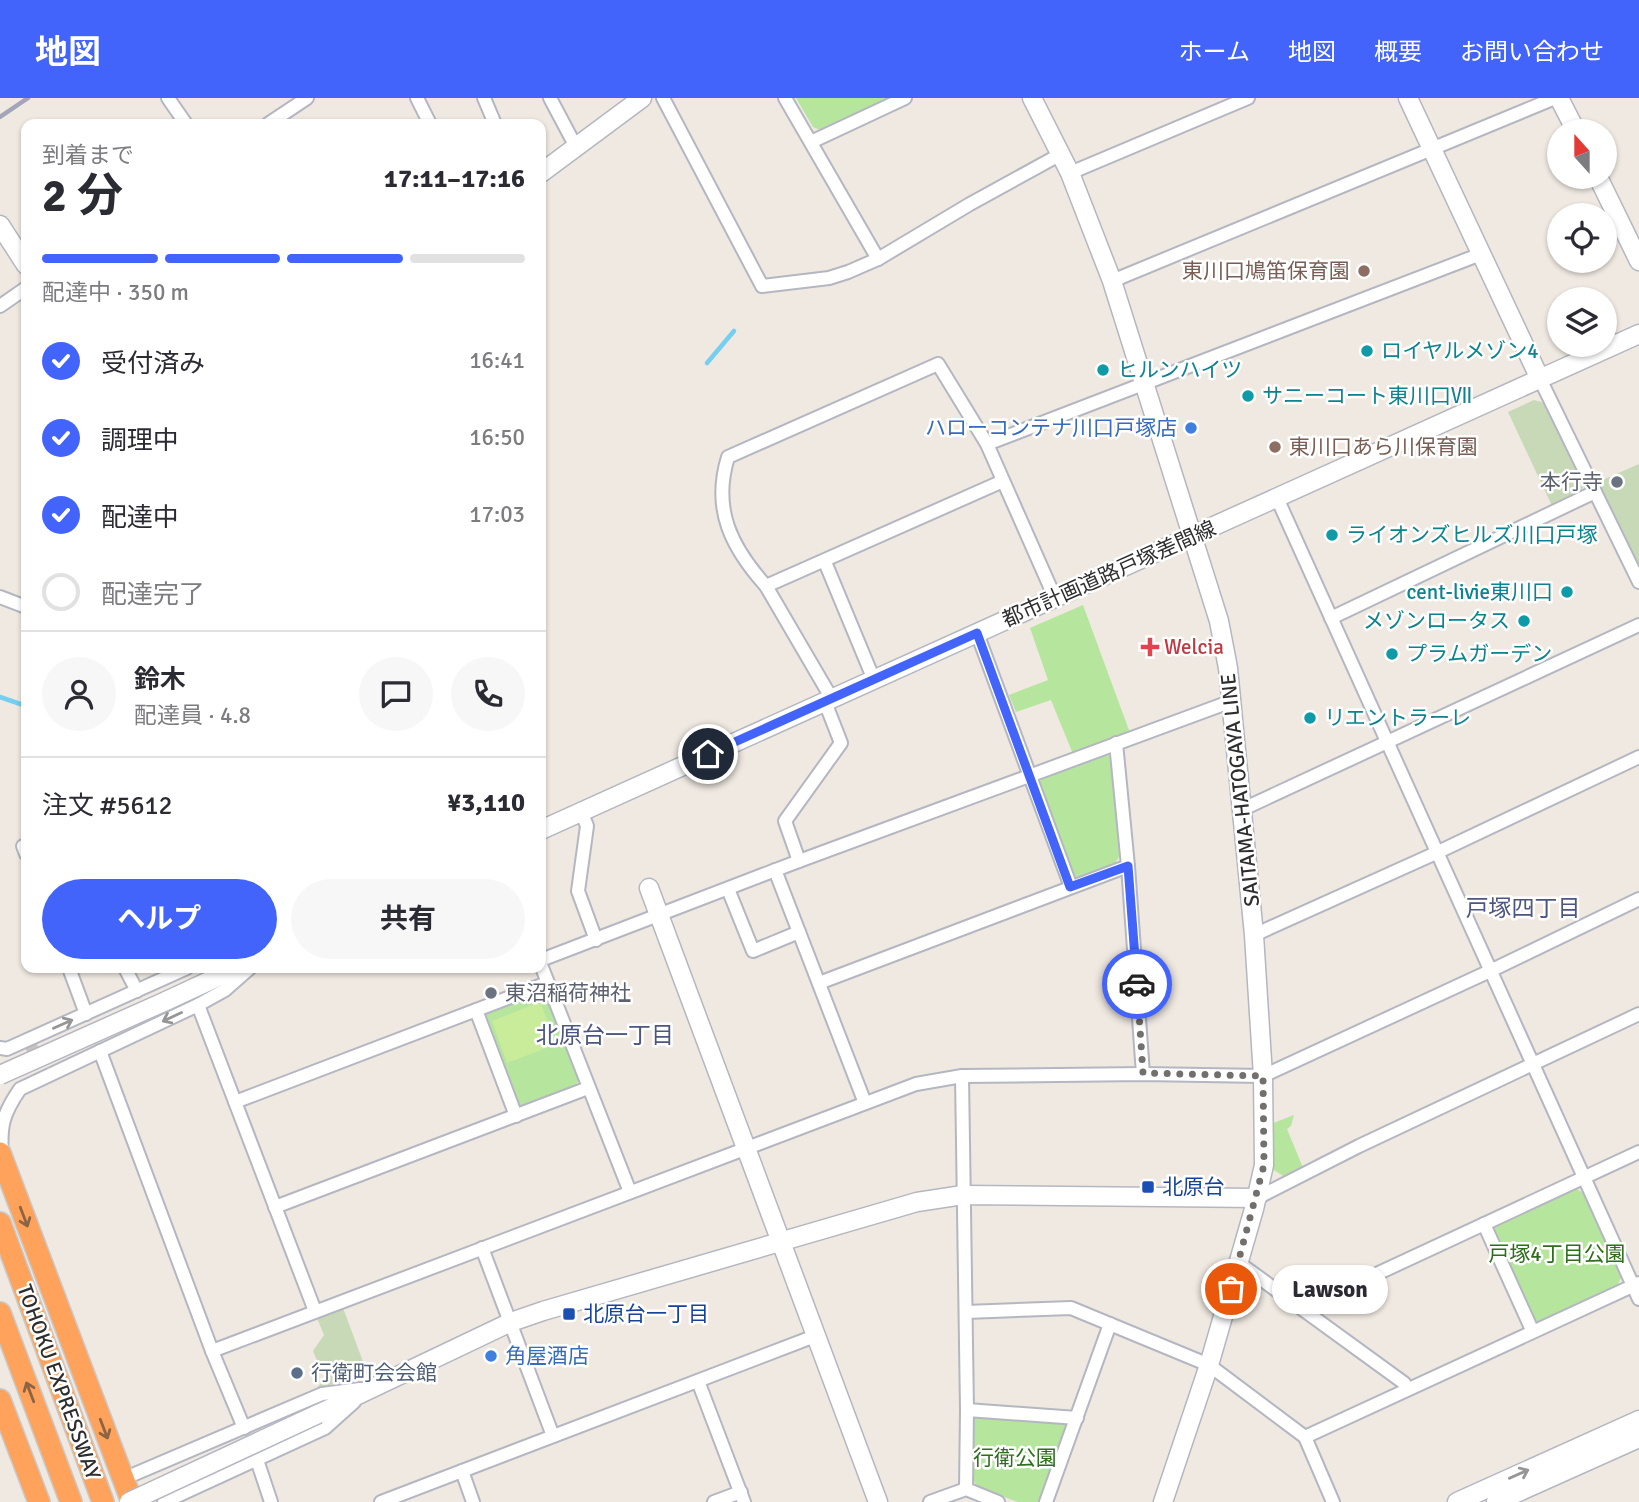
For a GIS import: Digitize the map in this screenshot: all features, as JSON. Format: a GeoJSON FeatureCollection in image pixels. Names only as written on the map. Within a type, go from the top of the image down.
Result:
{"type":"FeatureCollection","features":[{"type":"Feature","properties":{"kind":"highway"},"geometry":{"type":"LineString","coordinates":[[1,1156],[130,1502]]}},
{"type":"Feature","properties":{"kind":"highway","name":"TOHOKU EXPRESSWAY"},"geometry":{"type":"LineString","coordinates":[[0,1223],[103,1502]]}},
{"type":"Feature","properties":{"kind":"highway","name":"TOHOKU EXPRESSWAY"},"geometry":{"type":"LineString","coordinates":[[0,1313],[71,1502]]}},
{"type":"Feature","properties":{"kind":"highway"},"geometry":{"type":"LineString","coordinates":[[0,1400],[39,1502]]}},
{"type":"Feature","properties":{"kind":"street"},"geometry":{"type":"LineString","coordinates":[[168,98],[183,119]]}},
{"type":"Feature","properties":{"kind":"street"},"geometry":{"type":"LineString","coordinates":[[276,119],[307,98]]}},
{"type":"Feature","properties":{"kind":"street"},"geometry":{"type":"LineString","coordinates":[[417,98],[428,119]]}},
{"type":"Feature","properties":{"kind":"street"},"geometry":{"type":"LineString","coordinates":[[484,98],[493,119]]}},
{"type":"Feature","properties":{"kind":"street"},"geometry":{"type":"LineString","coordinates":[[550,98],[576,147]]}},
{"type":"Feature","properties":{"kind":"street"},"geometry":{"type":"LineString","coordinates":[[546,169],[642,98]]}},
{"type":"Feature","properties":{"kind":"street"},"geometry":{"type":"LineString","coordinates":[[663,98],[762,286],[829,278],[878,259],[1061,154]]}},
{"type":"Feature","properties":{"kind":"street"},"geometry":{"type":"LineString","coordinates":[[785,98],[878,259]]}},
{"type":"Feature","properties":{"kind":"street"},"geometry":{"type":"LineString","coordinates":[[811,142],[904,98]]}},
{"type":"Feature","properties":{"kind":"street","name":"SAITAMA-HATOGAYA LINE"},"geometry":{"type":"LineString","coordinates":[[1032,98],[1070,173],[1112,281],[1193,536],[1224,645],[1243,809],[1254,935],[1265,1151],[1257,1198],[1239,1264],[1209,1365],[1163,1502]]}},
{"type":"Feature","properties":{"kind":"street"},"geometry":{"type":"LineString","coordinates":[[1070,173],[1248,98]]}},
{"type":"Feature","properties":{"kind":"street"},"geometry":{"type":"LineString","coordinates":[[1408,98],[1639,582]]}},
{"type":"Feature","properties":{"kind":"street"},"geometry":{"type":"LineString","coordinates":[[1112,281],[1557,98],[1569,119]]}},
{"type":"Feature","properties":{"kind":"street"},"geometry":{"type":"LineString","coordinates":[[1604,189],[1639,261]]}},
{"type":"Feature","properties":{"kind":"street"},"geometry":{"type":"LineString","coordinates":[[0,225],[21,257]]}},
{"type":"Feature","properties":{"kind":"street"},"geometry":{"type":"LineString","coordinates":[[987,444],[1481,254]]}},
{"type":"Feature","properties":{"kind":"street"},"geometry":{"type":"LineString","coordinates":[[0,306],[21,291]]}},
{"type":"Feature","properties":{"kind":"street","name":"都市計画道路戸塚差間線"},"geometry":{"type":"LineString","coordinates":[[546,828],[1639,334]]}},
{"type":"Feature","properties":{"kind":"street"},"geometry":{"type":"LineString","coordinates":[[799,861],[785,821],[841,743],[828,700],[766,586],[752,570],[737,545],[723,512],[722,478],[728,457],[938,365],[987,444],[1055,598]]}},
{"type":"Feature","properties":{"kind":"street"},"geometry":{"type":"LineString","coordinates":[[766,586],[1003,481]]}},
{"type":"Feature","properties":{"kind":"street"},"geometry":{"type":"LineString","coordinates":[[1331,618],[1595,492]]}},
{"type":"Feature","properties":{"kind":"street"},"geometry":{"type":"LineString","coordinates":[[1277,498],[1583,1179],[1636,1284],[1639,1299]]}},
{"type":"Feature","properties":{"kind":"street"},"geometry":{"type":"LineString","coordinates":[[825,562],[874,680]]}},
{"type":"Feature","properties":{"kind":"street"},"geometry":{"type":"LineString","coordinates":[[0,597],[21,605]]}},
{"type":"Feature","properties":{"kind":"street"},"geometry":{"type":"LineString","coordinates":[[1243,809],[1639,625]]}},
{"type":"Feature","properties":{"kind":"street"},"geometry":{"type":"LineString","coordinates":[[977,633],[1070,887]]}},
{"type":"Feature","properties":{"kind":"street"},"geometry":{"type":"LineString","coordinates":[[546,960],[775,870],[1232,701]]}},
{"type":"Feature","properties":{"kind":"street"},"geometry":{"type":"LineString","coordinates":[[1116,743],[1143,1073]]}},
{"type":"Feature","properties":{"kind":"street"},"geometry":{"type":"LineString","coordinates":[[1254,935],[1639,757]]}},
{"type":"Feature","properties":{"kind":"street"},"geometry":{"type":"LineString","coordinates":[[581,811],[587,826],[578,891],[596,940]]}},
{"type":"Feature","properties":{"kind":"street"},"geometry":{"type":"LineString","coordinates":[[819,984],[1128,866]]}},
{"type":"Feature","properties":{"kind":"street"},"geometry":{"type":"LineString","coordinates":[[775,870],[865,1103]]}},
{"type":"Feature","properties":{"kind":"street"},"geometry":{"type":"LineString","coordinates":[[649,888],[878,1502]]}},
{"type":"Feature","properties":{"kind":"street"},"geometry":{"type":"LineString","coordinates":[[728,888],[753,951],[799,932]]}},
{"type":"Feature","properties":{"kind":"street"},"geometry":{"type":"LineString","coordinates":[[212,1351],[916,1084],[961,1076],[1143,1073],[1263,1076],[1639,899]]}},
{"type":"Feature","properties":{"kind":"street"},"geometry":{"type":"LineString","coordinates":[[71,973],[86,1014]]}},
{"type":"Feature","properties":{"kind":"street"},"geometry":{"type":"LineString","coordinates":[[128,973],[137,991]]}},
{"type":"Feature","properties":{"kind":"street"},"geometry":{"type":"LineString","coordinates":[[0,1048],[7,1049],[176,973]]}},
{"type":"Feature","properties":{"kind":"street"},"geometry":{"type":"LineString","coordinates":[[1,1156],[0,1131],[5,1110],[20,1089],[100,1051],[195,997],[230,973]]}},
{"type":"Feature","properties":{"kind":"street"},"geometry":{"type":"LineString","coordinates":[[0,1075],[166,1000],[225,990],[244,973]]}},
{"type":"Feature","properties":{"kind":"street"},"geometry":{"type":"LineString","coordinates":[[544,973],[629,1192]]}},
{"type":"Feature","properties":{"kind":"street"},"geometry":{"type":"LineString","coordinates":[[235,1102],[547,983]]}},
{"type":"Feature","properties":{"kind":"street"},"geometry":{"type":"LineString","coordinates":[[195,997],[315,1311]]}},
{"type":"Feature","properties":{"kind":"street"},"geometry":{"type":"LineString","coordinates":[[476,1010],[516,1116]]}},
{"type":"Feature","properties":{"kind":"street"},"geometry":{"type":"LineString","coordinates":[[130,1502],[511,1322],[917,1202],[963,1195],[1257,1198],[1359,1146],[1534,1066],[1639,1014]]}},
{"type":"Feature","properties":{"kind":"street"},"geometry":{"type":"LineString","coordinates":[[100,1051],[212,1351],[244,1428]]}},
{"type":"Feature","properties":{"kind":"street"},"geometry":{"type":"LineString","coordinates":[[961,1076],[966,1312],[966,1489]]}},
{"type":"Feature","properties":{"kind":"street"},"geometry":{"type":"LineString","coordinates":[[275,1207],[588,1088]]}},
{"type":"Feature","properties":{"kind":"street"},"geometry":{"type":"LineString","coordinates":[[1305,1310],[1312,1304],[1639,1152]]}},
{"type":"Feature","properties":{"kind":"street"},"geometry":{"type":"LineString","coordinates":[[1484,1224],[1532,1331]]}},
{"type":"Feature","properties":{"kind":"street"},"geometry":{"type":"LineString","coordinates":[[482,1248],[552,1436]]}},
{"type":"Feature","properties":{"kind":"street"},"geometry":{"type":"LineString","coordinates":[[1239,1264],[1404,1383],[1407,1389]]}},
{"type":"Feature","properties":{"kind":"street"},"geometry":{"type":"LineString","coordinates":[[1305,1437],[1636,1284]]}},
{"type":"Feature","properties":{"kind":"street"},"geometry":{"type":"LineString","coordinates":[[966,1312],[1071,1308],[1209,1365],[1305,1437],[1333,1502]]}},
{"type":"Feature","properties":{"kind":"street"},"geometry":{"type":"LineString","coordinates":[[1046,1502],[1110,1324]]}},
{"type":"Feature","properties":{"kind":"street"},"geometry":{"type":"LineString","coordinates":[[388,1501],[815,1336]]}},
{"type":"Feature","properties":{"kind":"street"},"geometry":{"type":"LineString","coordinates":[[698,1381],[743,1497],[714,1502]]}},
{"type":"Feature","properties":{"kind":"street"},"geometry":{"type":"LineString","coordinates":[[123,1479],[322,1394],[371,1387]]}},
{"type":"Feature","properties":{"kind":"street"},"geometry":{"type":"LineString","coordinates":[[164,1502],[325,1428],[371,1387]]}},
{"type":"Feature","properties":{"kind":"street"},"geometry":{"type":"LineString","coordinates":[[967,1410],[1077,1418]]}},
{"type":"Feature","properties":{"kind":"street"},"geometry":{"type":"LineString","coordinates":[[1457,1502],[1639,1420]]}},
{"type":"Feature","properties":{"kind":"street"},"geometry":{"type":"LineString","coordinates":[[1496,1502],[1639,1438]]}},
{"type":"Feature","properties":{"kind":"street"},"geometry":{"type":"LineString","coordinates":[[257,1460],[271,1502]]}},
{"type":"Feature","properties":{"kind":"street"},"geometry":{"type":"LineString","coordinates":[[462,1471],[473,1502]]}},
{"type":"Feature","properties":{"kind":"street"},"geometry":{"type":"LineString","coordinates":[[930,1502],[966,1489],[998,1502]]}},
{"type":"Feature","properties":{"kind":"green space"},"geometry":{"type":"Polygon","coordinates":[[[796,98],[890,98],[820,130],[813,127],[796,98]]]}},
{"type":"Feature","properties":{"kind":"green space"},"geometry":{"type":"Polygon","coordinates":[[[1534,400],[1545,403],[1584,484],[1580,496],[1553,508],[1508,412],[1534,400]]]}},
{"type":"Feature","properties":{"kind":"green space"},"geometry":{"type":"Polygon","coordinates":[[[1639,464],[1639,566],[1637,567],[1598,482],[1639,464]]]}},
{"type":"Feature","properties":{"kind":"green space"},"geometry":{"type":"Polygon","coordinates":[[[1083,605],[1130,733],[1073,754],[1051,700],[1016,712],[1009,695],[1048,680],[1030,628],[1083,605]]]}},
{"type":"Feature","properties":{"kind":"green space"},"geometry":{"type":"Polygon","coordinates":[[[1106,752],[1113,761],[1121,854],[1115,863],[1078,878],[1073,875],[1038,785],[1042,778],[1106,752]]]}},
{"type":"Feature","properties":{"kind":"green space"},"geometry":{"type":"Polygon","coordinates":[[[538,992],[549,998],[580,1076],[576,1086],[519,1108],[482,1021],[485,1013],[538,992]]]}},
{"type":"Feature","properties":{"kind":"green space"},"geometry":{"type":"Polygon","coordinates":[[[540,1002],[557,1044],[507,1063],[492,1021],[540,1002]]]}},
{"type":"Feature","properties":{"kind":"green space"},"geometry":{"type":"Polygon","coordinates":[[[1294,1115],[1291,1126],[1287,1129],[1304,1170],[1286,1178],[1274,1170],[1271,1124],[1294,1115]]]}},
{"type":"Feature","properties":{"kind":"green space","name":"戸塚4丁目公園"},"geometry":{"type":"Polygon","coordinates":[[[1573,1187],[1584,1193],[1621,1278],[1616,1288],[1537,1324],[1532,1321],[1492,1230],[1495,1224],[1573,1187]]]}},
{"type":"Feature","properties":{"kind":"green space"},"geometry":{"type":"Polygon","coordinates":[[[343,1308],[368,1375],[317,1388],[328,1374],[320,1368],[313,1351],[324,1335],[317,1318],[343,1308]]]}},
{"type":"Feature","properties":{"kind":"green space","name":"行衛公園"},"geometry":{"type":"Polygon","coordinates":[[[980,1412],[1067,1420],[1070,1427],[1045,1502],[1018,1502],[979,1488],[971,1478],[972,1417],[980,1412]]]}},
{"type":"Feature","properties":{"kind":"waterway"},"geometry":{"type":"LineString","coordinates":[[707,363],[734,331]]}},
{"type":"Feature","properties":{"kind":"waterway"},"geometry":{"type":"LineString","coordinates":[[0,697],[21,704]]}},
{"type":"Feature","properties":{"kind":"tunnel"},"geometry":{"type":"LineString","coordinates":[[28,1039],[45,1077]]}},
{"type":"Feature","properties":{"kind":"railway"},"geometry":{"type":"LineString","coordinates":[[0,117],[28,98]]}},
{"type":"Feature","properties":{"kind":"way so far"},"geometry":{"type":"LineString","coordinates":[[1137,984],[1143,1073],[1263,1076],[1264,1165],[1231,1289]]}},
{"type":"Feature","properties":{"kind":"place","name":"東川口鳩笛保育園"},"geometry":{"type":"Point","coordinates":[1364,271]}},
{"type":"Feature","properties":{"kind":"place","name":"ロイヤルメゾン4"},"geometry":{"type":"Point","coordinates":[1367,351]}},
{"type":"Feature","properties":{"kind":"place","name":"ヒルンハイツ"},"geometry":{"type":"Point","coordinates":[1103,370]}},
{"type":"Feature","properties":{"kind":"place","name":"サニーコート東川口Ⅶ"},"geometry":{"type":"Point","coordinates":[1248,396]}},
{"type":"Feature","properties":{"kind":"place","name":"ハローコンテナ川口戸塚店"},"geometry":{"type":"Point","coordinates":[1191,428]}},
{"type":"Feature","properties":{"kind":"place","name":"東川口あら川保育園"},"geometry":{"type":"Point","coordinates":[1275,447]}},
{"type":"Feature","properties":{"kind":"place","name":"本行寺"},"geometry":{"type":"Point","coordinates":[1617,482]}},
{"type":"Feature","properties":{"kind":"place","name":"ライオンズヒルズ川口戸塚"},"geometry":{"type":"Point","coordinates":[1332,535]}},
{"type":"Feature","properties":{"kind":"place","name":"cent-livie東川口"},"geometry":{"type":"Point","coordinates":[1567,592]}},
{"type":"Feature","properties":{"kind":"place","name":"メゾンロータス"},"geometry":{"type":"Point","coordinates":[1524,621]}},
{"type":"Feature","properties":{"kind":"place","name":"Welcia"},"geometry":{"type":"Point","coordinates":[1150,647]}},
{"type":"Feature","properties":{"kind":"place","name":"プラムガーデン"},"geometry":{"type":"Point","coordinates":[1392,654]}},
{"type":"Feature","properties":{"kind":"place","name":"リエントラーレ"},"geometry":{"type":"Point","coordinates":[1310,718]}},
{"type":"Feature","properties":{"kind":"place","name":"東沼稲荷神社"},"geometry":{"type":"Point","coordinates":[491,993]}},
{"type":"Feature","properties":{"kind":"place","name":"北原台"},"geometry":{"type":"Point","coordinates":[1148,1187]}},
{"type":"Feature","properties":{"kind":"place","name":"Lawson"},"geometry":{"type":"Point","coordinates":[1231,1289]}},
{"type":"Feature","properties":{"kind":"place","name":"北原台一丁目"},"geometry":{"type":"Point","coordinates":[569,1314]}},
{"type":"Feature","properties":{"kind":"place","name":"角屋酒店"},"geometry":{"type":"Point","coordinates":[491,1356]}},
{"type":"Feature","properties":{"kind":"place","name":"行衛町会会館"},"geometry":{"type":"Point","coordinates":[297,1373]}},
{"type":"Feature","properties":{"kind":"district","name":"戸塚四丁目"},"geometry":{"type":"Point","coordinates":[1523,908]}},
{"type":"Feature","properties":{"kind":"district","name":"北原台一丁目"},"geometry":{"type":"Point","coordinates":[605,1035]}},
{"type":"Feature","properties":{"kind":"route"},"geometry":{"type":"LineString","coordinates":[[708,754],[977,633],[1070,887],[1128,866],[1137,984]]}}]}
